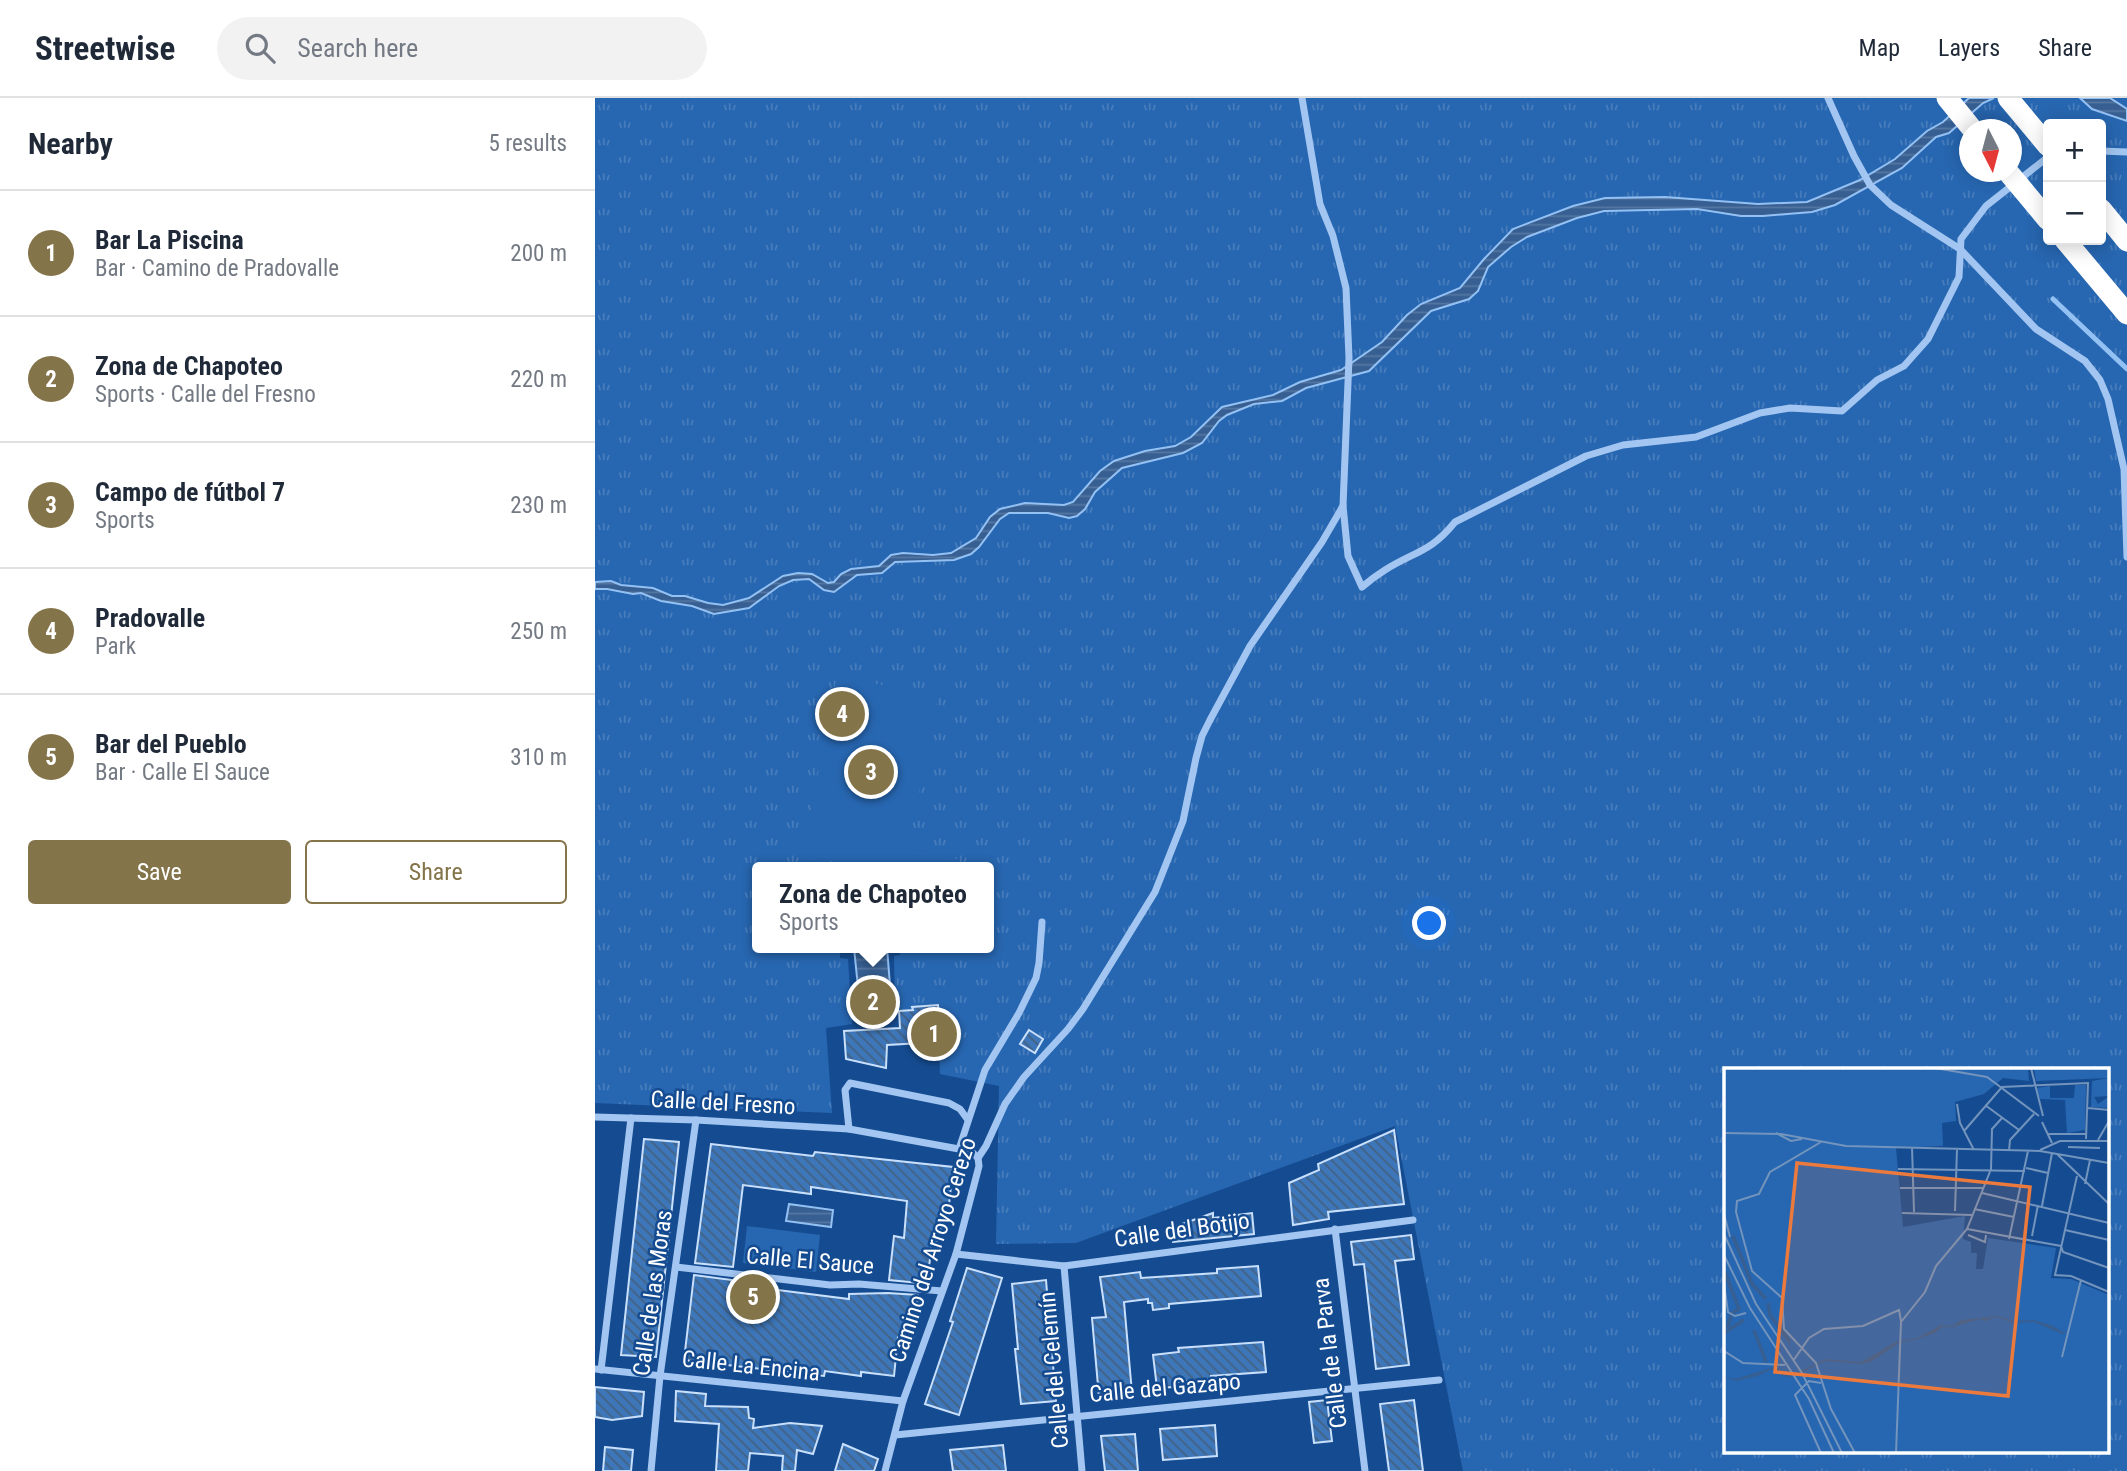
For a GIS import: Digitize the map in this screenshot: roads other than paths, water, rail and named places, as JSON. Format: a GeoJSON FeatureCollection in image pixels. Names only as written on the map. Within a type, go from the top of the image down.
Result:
{"type":"FeatureCollection","features":[{"type":"Feature","properties":{"kind":"highway"},"geometry":{"type":"LineString","coordinates":[[1947,98],[1964,119]]}},
{"type":"Feature","properties":{"kind":"highway"},"geometry":{"type":"LineString","coordinates":[[2008,98],[2043,140]]}},
{"type":"Feature","properties":{"kind":"highway"},"geometry":{"type":"LineString","coordinates":[[2016,182],[2043,214]]}},
{"type":"Feature","properties":{"kind":"highway"},"geometry":{"type":"LineString","coordinates":[[2106,215],[2127,241]]}},
{"type":"Feature","properties":{"kind":"highway"},"geometry":{"type":"LineString","coordinates":[[2069,245],[2127,314]]}},
{"type":"Feature","properties":{"kind":"street","name":"Camino del Arroyo Cerezo"},"geometry":{"type":"LineString","coordinates":[[1301,98],[1320,204],[1333,236],[1346,288],[1349,358],[1343,506],[1347,556],[1362,587],[1386,569],[1420,554],[1441,539],[1455,522],[1585,456],[1623,445],[1696,437],[1759,413],[1790,408],[1842,411],[1877,380],[1904,366],[1928,340],[1959,277],[1960,249]]}},
{"type":"Feature","properties":{"kind":"street"},"geometry":{"type":"LineString","coordinates":[[1828,98],[1870,185],[1891,205],[1960,249],[2036,329],[2085,361],[2100,380],[2108,399],[2124,469],[2127,557]]}},
{"type":"Feature","properties":{"kind":"street"},"geometry":{"type":"LineString","coordinates":[[2106,151],[2127,152]]}},
{"type":"Feature","properties":{"kind":"street"},"geometry":{"type":"LineString","coordinates":[[1960,249],[1961,239],[1986,206],[2043,161]]}},
{"type":"Feature","properties":{"kind":"street","name":"Camino del Arroyo Cerezo"},"geometry":{"type":"LineString","coordinates":[[885,1471],[903,1401],[956,1254],[979,1166],[978,1158],[1005,1104],[1024,1077],[1083,1009],[1155,892],[1183,821],[1202,736],[1214,711],[1250,646],[1322,542],[1343,506]]}},
{"type":"Feature","properties":{"kind":"street"},"geometry":{"type":"LineString","coordinates":[[959,1149],[985,1069],[1019,1013],[1035,978],[1039,963],[1042,922]]}},
{"type":"Feature","properties":{"kind":"street"},"geometry":{"type":"LineString","coordinates":[[849,1129],[845,1090],[849,1083],[949,1103],[960,1109],[968,1120]]}},
{"type":"Feature","properties":{"kind":"street","name":"Calle del Fresno"},"geometry":{"type":"LineString","coordinates":[[595,1117],[849,1129],[959,1149],[973,1153],[978,1158]]}},
{"type":"Feature","properties":{"kind":"street"},"geometry":{"type":"LineString","coordinates":[[598,1369],[631,1118]]}},
{"type":"Feature","properties":{"kind":"street","name":"Calle de las Moras"},"geometry":{"type":"LineString","coordinates":[[651,1471],[660,1377],[696,1120]]}},
{"type":"Feature","properties":{"kind":"street","name":"Calle del Botijo"},"geometry":{"type":"LineString","coordinates":[[956,1254],[1064,1266],[1413,1220]]}},
{"type":"Feature","properties":{"kind":"street","name":"Calle de la Parva"},"geometry":{"type":"LineString","coordinates":[[1335,1229],[1365,1471]]}},
{"type":"Feature","properties":{"kind":"street","name":"Calle del Celemín"},"geometry":{"type":"LineString","coordinates":[[1064,1266],[1082,1471]]}},
{"type":"Feature","properties":{"kind":"street","name":"Calle El Sauce"},"geometry":{"type":"LineString","coordinates":[[676,1267],[830,1285],[859,1284],[942,1291]]}},
{"type":"Feature","properties":{"kind":"street","name":"Calle La Encina"},"geometry":{"type":"LineString","coordinates":[[598,1369],[903,1401]]}},
{"type":"Feature","properties":{"kind":"street","name":"Calle del Gazapo"},"geometry":{"type":"LineString","coordinates":[[895,1435],[1439,1380]]}},
{"type":"Feature","properties":{"kind":"waterway"},"geometry":{"type":"LineString","coordinates":[[2053,299],[2127,369]]}},
{"type":"Feature","properties":{"kind":"place","name":"Pradovalle"},"geometry":{"type":"Point","coordinates":[842,714]}},
{"type":"Feature","properties":{"kind":"place","name":"Campo de fútbol 7"},"geometry":{"type":"Point","coordinates":[871,772]}},
{"type":"Feature","properties":{"kind":"place","name":"Zona de Chapoteo"},"geometry":{"type":"Point","coordinates":[873,1002]}},
{"type":"Feature","properties":{"kind":"place","name":"Bar La Piscina"},"geometry":{"type":"Point","coordinates":[934,1034]}},
{"type":"Feature","properties":{"kind":"place","name":"Bar del Pueblo"},"geometry":{"type":"Point","coordinates":[753,1297]}}]}
